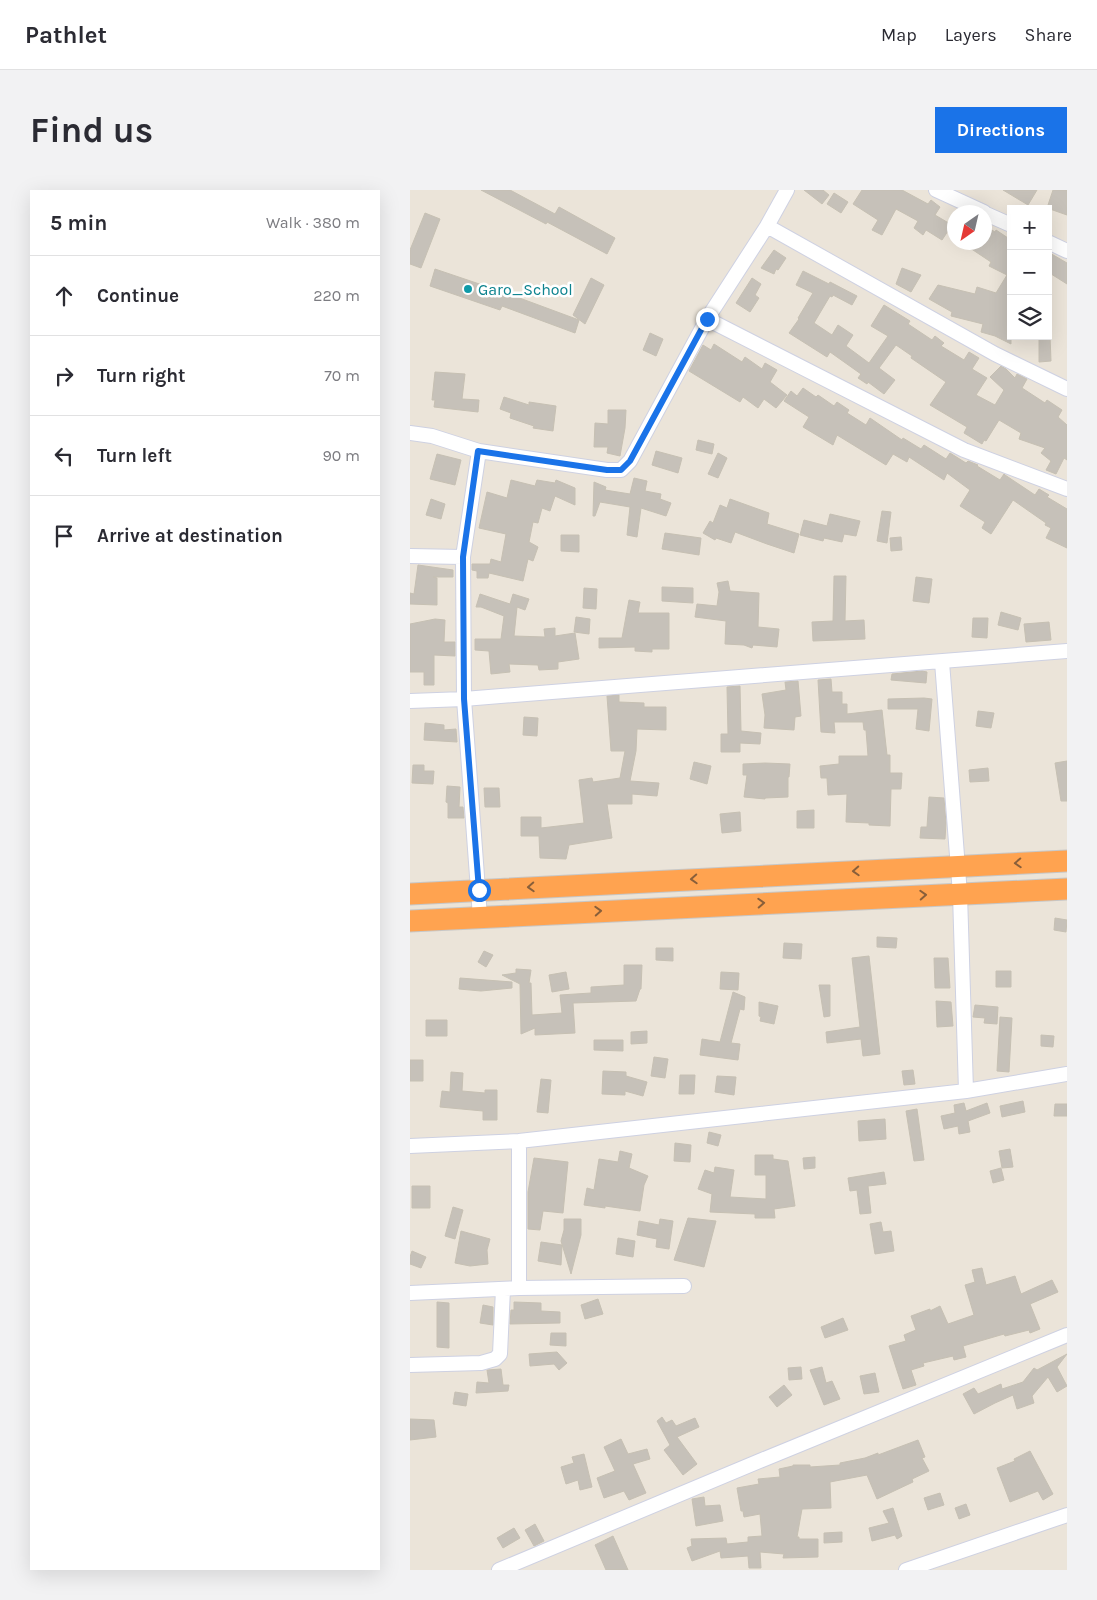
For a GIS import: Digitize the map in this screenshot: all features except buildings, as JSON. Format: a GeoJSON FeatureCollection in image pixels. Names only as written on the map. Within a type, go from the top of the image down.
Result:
{"type":"FeatureCollection","features":[{"type":"Feature","properties":{"kind":"highway"},"geometry":{"type":"LineString","coordinates":[[410,894],[1067,861]]}},
{"type":"Feature","properties":{"kind":"highway"},"geometry":{"type":"LineString","coordinates":[[410,921],[1067,889]]}},
{"type":"Feature","properties":{"kind":"street"},"geometry":{"type":"LineString","coordinates":[[410,433],[432,436],[478,451],[607,470],[621,470],[630,461],[707,319],[767,226],[787,190]]}},
{"type":"Feature","properties":{"kind":"street"},"geometry":{"type":"LineString","coordinates":[[936,190],[967,205]]}},
{"type":"Feature","properties":{"kind":"street"},"geometry":{"type":"LineString","coordinates":[[992,217],[1007,223]]}},
{"type":"Feature","properties":{"kind":"street"},"geometry":{"type":"LineString","coordinates":[[767,226],[995,354],[1067,389]]}},
{"type":"Feature","properties":{"kind":"street"},"geometry":{"type":"LineString","coordinates":[[1052,244],[1067,251]]}},
{"type":"Feature","properties":{"kind":"street"},"geometry":{"type":"LineString","coordinates":[[707,319],[964,450],[1067,490]]}},
{"type":"Feature","properties":{"kind":"street"},"geometry":{"type":"LineString","coordinates":[[478,451],[463,557],[464,699],[480,917]]}},
{"type":"Feature","properties":{"kind":"street"},"geometry":{"type":"LineString","coordinates":[[410,556],[463,557]]}},
{"type":"Feature","properties":{"kind":"street"},"geometry":{"type":"LineString","coordinates":[[410,701],[464,699],[1067,652]]}},
{"type":"Feature","properties":{"kind":"street"},"geometry":{"type":"LineString","coordinates":[[942,662],[960,894],[966,1091]]}},
{"type":"Feature","properties":{"kind":"street"},"geometry":{"type":"LineString","coordinates":[[410,1146],[519,1141],[966,1091],[1067,1074]]}},
{"type":"Feature","properties":{"kind":"street"},"geometry":{"type":"LineString","coordinates":[[519,1141],[519,1288]]}},
{"type":"Feature","properties":{"kind":"street"},"geometry":{"type":"LineString","coordinates":[[410,1293],[519,1288],[684,1286]]}},
{"type":"Feature","properties":{"kind":"street"},"geometry":{"type":"LineString","coordinates":[[410,1366],[481,1363],[495,1359],[500,1354],[503,1289]]}},
{"type":"Feature","properties":{"kind":"street"},"geometry":{"type":"LineString","coordinates":[[500,1570],[771,1456],[1067,1335]]}},
{"type":"Feature","properties":{"kind":"street"},"geometry":{"type":"LineString","coordinates":[[906,1570],[1067,1515]]}},
{"type":"Feature","properties":{"kind":"place","name":"Garo_School"},"geometry":{"type":"Point","coordinates":[468,289]}},
{"type":"Feature","properties":{"kind":"route"},"geometry":{"type":"LineString","coordinates":[[479,890],[464,699],[463,557],[478,451],[607,470],[621,470],[630,461],[707,319]]}}]}
